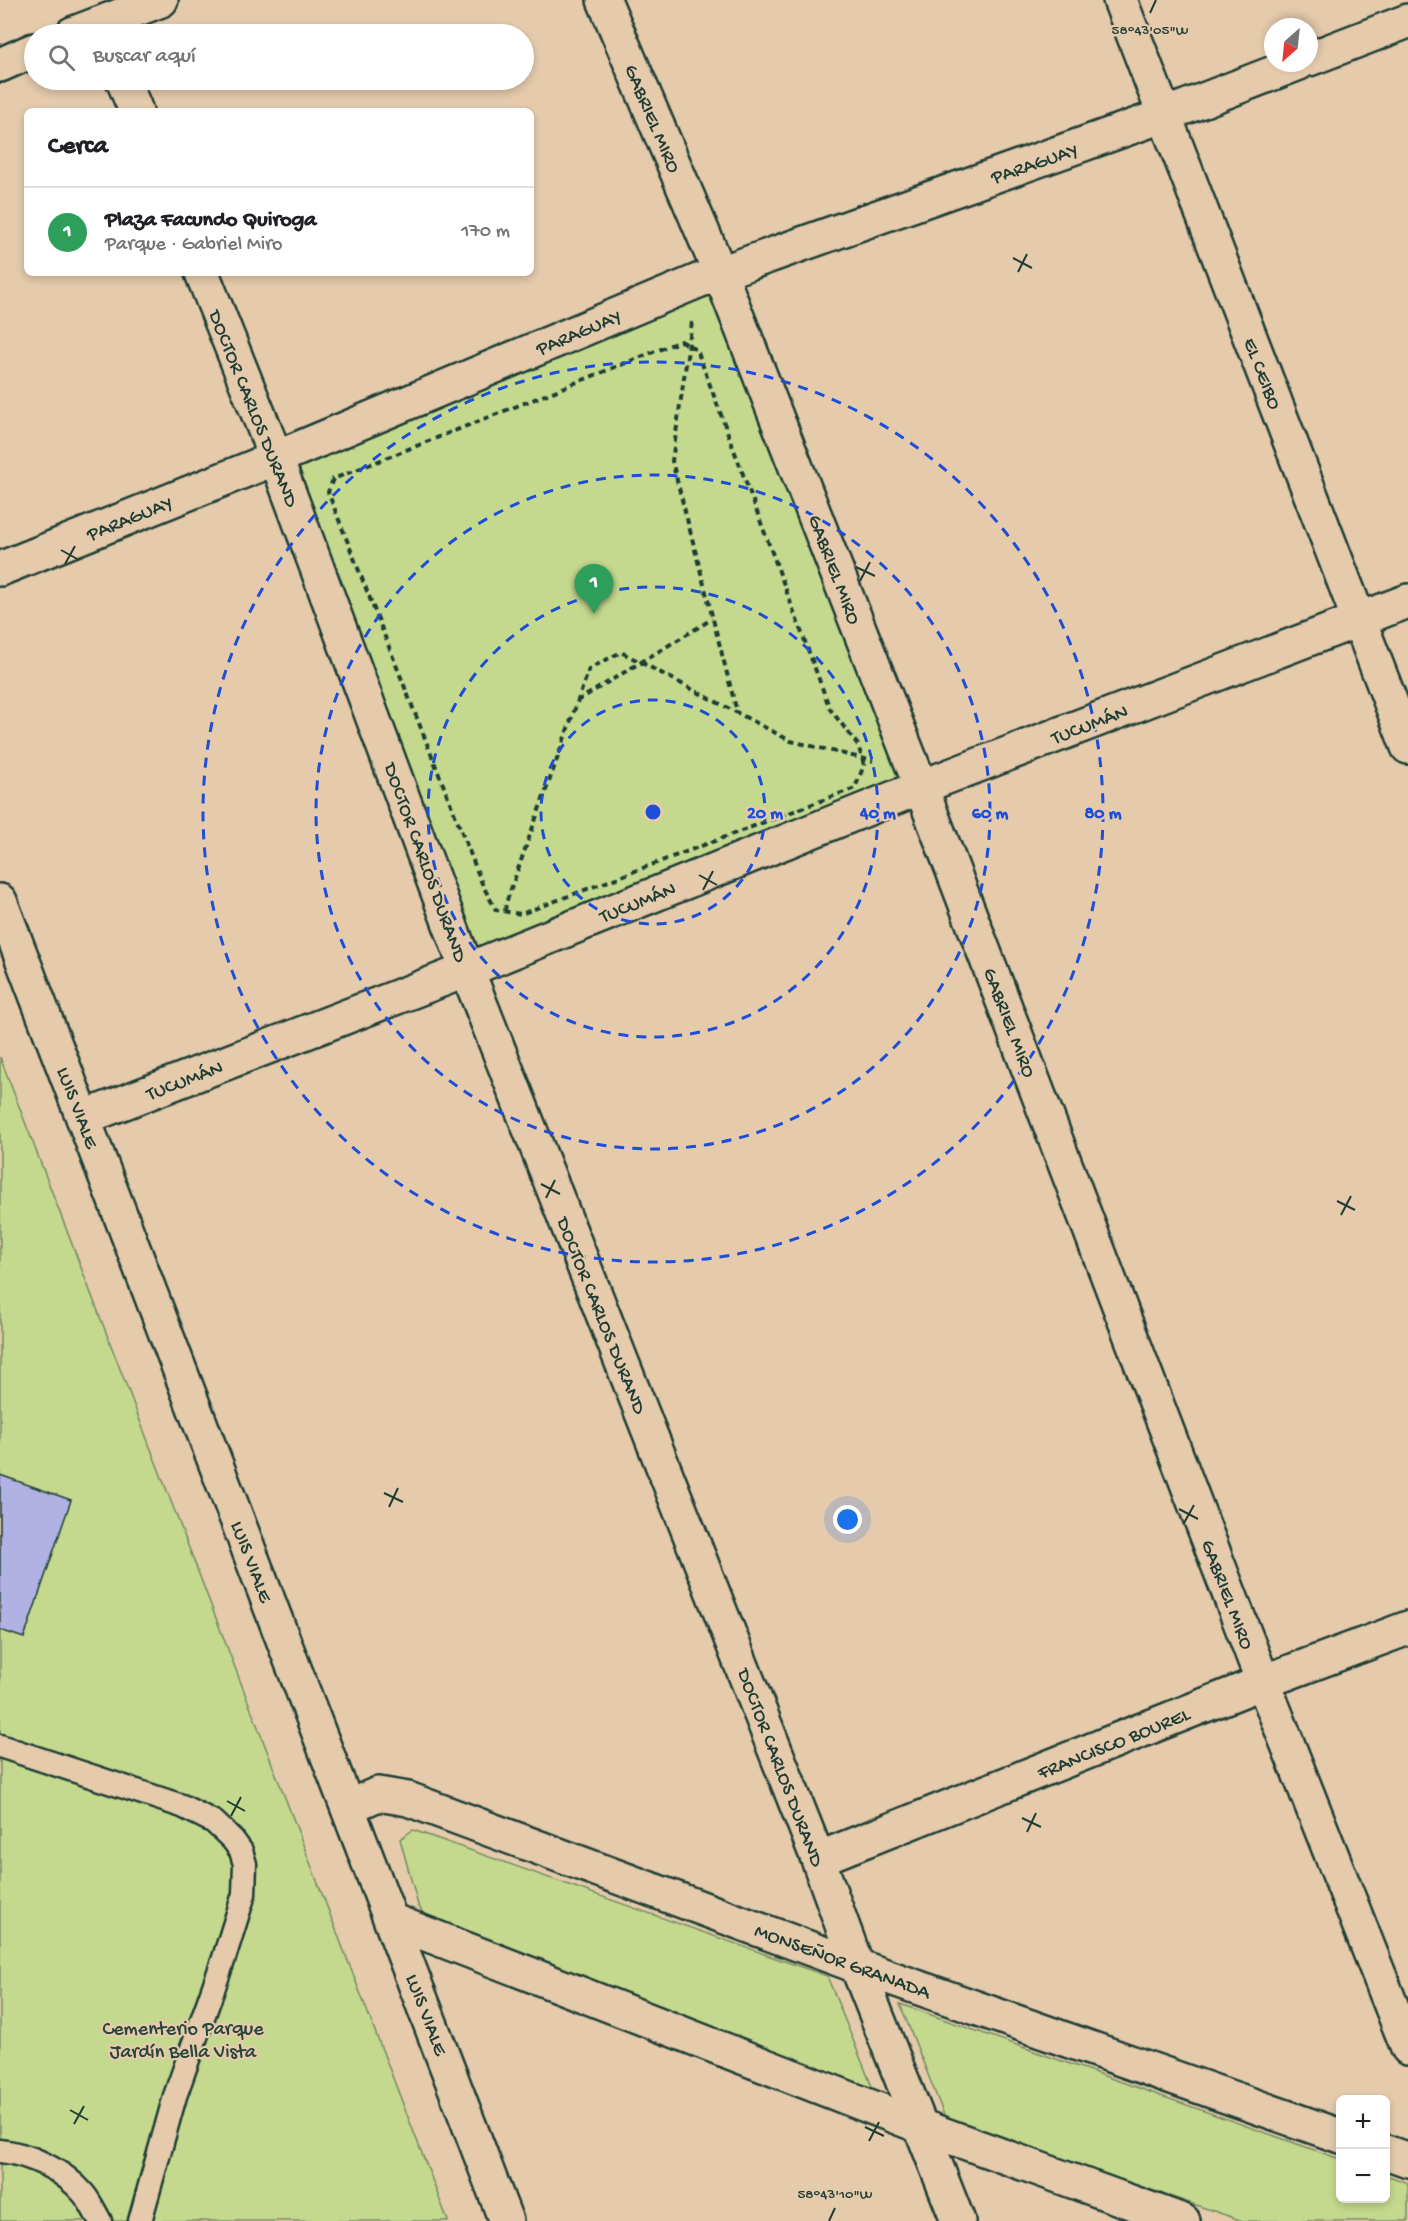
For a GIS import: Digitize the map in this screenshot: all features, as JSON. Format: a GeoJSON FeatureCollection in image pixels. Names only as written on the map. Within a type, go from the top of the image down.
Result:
{"type":"FeatureCollection","features":[{"type":"Feature","properties":{"kind":"street"},"geometry":{"type":"LineString","coordinates":[[108,24],[161,0]]}},
{"type":"Feature","properties":{"kind":"street","name":"GABRIEL MIRO"},"geometry":{"type":"LineString","coordinates":[[604,0],[709,277],[918,779],[1263,1682],[1408,2048]]}},
{"type":"Feature","properties":{"kind":"street","name":"EL CEIBO"},"geometry":{"type":"LineString","coordinates":[[1120,0],[1408,747]]}},
{"type":"Feature","properties":{"kind":"street"},"geometry":{"type":"LineString","coordinates":[[1318,56],[1408,21]]}},
{"type":"Feature","properties":{"kind":"street"},"geometry":{"type":"LineString","coordinates":[[0,65],[24,54]]}},
{"type":"Feature","properties":{"kind":"street","name":"PARAGUAY"},"geometry":{"type":"LineString","coordinates":[[0,569],[276,458],[709,277],[1165,115],[1276,72]]}},
{"type":"Feature","properties":{"kind":"street"},"geometry":{"type":"LineString","coordinates":[[127,90],[135,108]]}},
{"type":"Feature","properties":{"kind":"street","name":"DOCTOR CARLOS DURAND"},"geometry":{"type":"LineString","coordinates":[[203,276],[276,458],[467,970],[818,1859],[857,1966],[958,2221]]}},
{"type":"Feature","properties":{"kind":"street","name":"TUCUMÁN"},"geometry":{"type":"LineString","coordinates":[[83,1118],[504,955],[918,779],[1408,601]]}},
{"type":"Feature","properties":{"kind":"street","name":"LUIS VIALE"},"geometry":{"type":"LineString","coordinates":[[0,901],[393,1921],[506,2221]]}},
{"type":"Feature","properties":{"kind":"street","name":"FRANCISCO BOUREL"},"geometry":{"type":"LineString","coordinates":[[818,1859],[1263,1682],[1408,1628]]}},
{"type":"Feature","properties":{"kind":"street","name":"MONSEÑOR GRANADA"},"geometry":{"type":"LineString","coordinates":[[348,1807],[378,1794],[408,1799],[857,1966],[1336,2134]]}},
{"type":"Feature","properties":{"kind":"street"},"geometry":{"type":"LineString","coordinates":[[393,1921],[920,2126],[1183,2221]]}},
{"type":"Feature","properties":{"kind":"street"},"geometry":{"type":"LineString","coordinates":[[1390,2153],[1408,2160]]}},
{"type":"Feature","properties":{"kind":"lane"},"geometry":{"type":"LineString","coordinates":[[0,1746],[182,1806],[214,1822],[233,1840],[241,1851],[245,1864],[244,1894],[224,1961],[175,2096],[140,2221]]}},
{"type":"Feature","properties":{"kind":"lane"},"geometry":{"type":"LineString","coordinates":[[0,2151],[17,2152],[64,2176],[84,2193],[100,2221]]}},
{"type":"Feature","properties":{"kind":"path"},"geometry":{"type":"LineString","coordinates":[[709,277],[688,345],[672,461],[737,713]]}},
{"type":"Feature","properties":{"kind":"path"},"geometry":{"type":"LineString","coordinates":[[681,341],[688,345],[697,350],[830,709],[858,745],[864,765],[855,788],[521,914],[496,910],[483,886],[328,492],[330,486],[333,479],[681,341]]}},
{"type":"Feature","properties":{"kind":"path"},"geometry":{"type":"LineString","coordinates":[[577,702],[712,619]]}},
{"type":"Feature","properties":{"kind":"path"},"geometry":{"type":"LineString","coordinates":[[504,955],[506,903],[589,669],[621,652],[791,741],[862,758],[918,779]]}},
{"type":"Feature","properties":{"kind":"green space"},"geometry":{"type":"Polygon","coordinates":[[[720,273],[921,787],[467,970],[276,458],[720,273]]]}},
{"type":"Feature","properties":{"kind":"green space","name":"Cementerio Parque Jardín Bella Vista"},"geometry":{"type":"Polygon","coordinates":[[[0,1057],[448,2221],[0,2221],[0,1057]]]}},
{"type":"Feature","properties":{"kind":"green space"},"geometry":{"type":"Polygon","coordinates":[[[413,1830],[827,1976],[873,2089],[426,1918],[418,1905],[400,1839],[413,1830]]]}},
{"type":"Feature","properties":{"kind":"green space"},"geometry":{"type":"Polygon","coordinates":[[[900,2004],[1336,2158],[1336,2203],[1390,2203],[1390,2176],[1408,2183],[1408,2221],[1243,2221],[946,2120],[900,2004]]]}},
{"type":"Feature","properties":{"kind":"building"},"geometry":{"type":"Polygon","coordinates":[[[0,1475],[71,1500],[24,1638],[0,1630],[0,1475]]]}},
{"type":"Feature","properties":{"kind":"place","name":"Plaza Facundo Quiroga"},"geometry":{"type":"Point","coordinates":[594,614]}}]}
